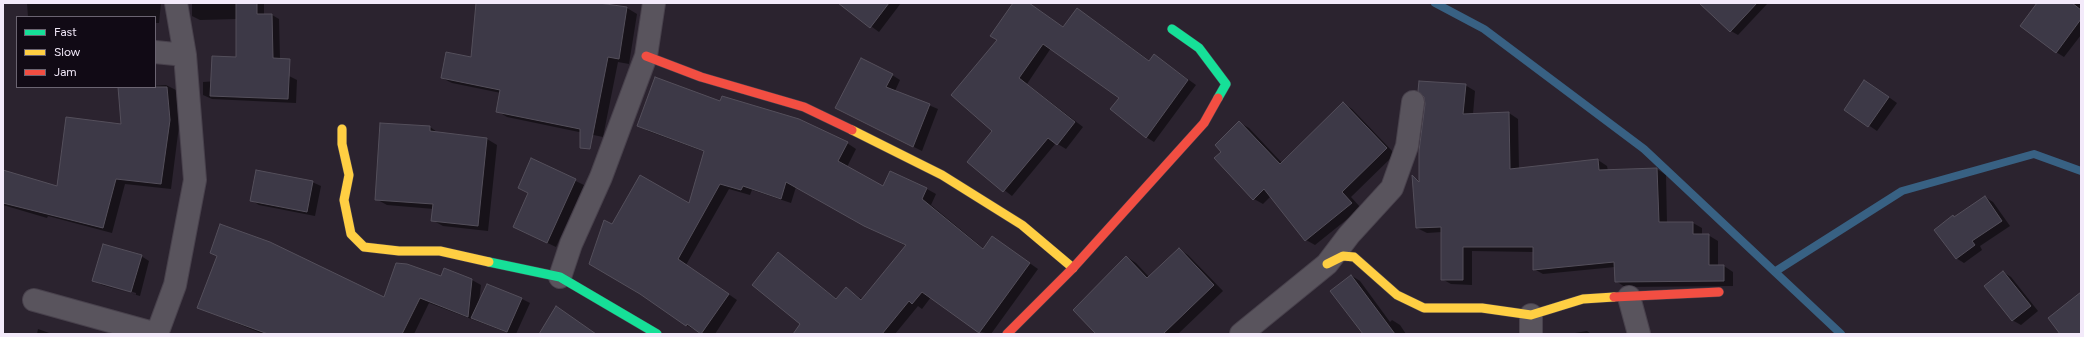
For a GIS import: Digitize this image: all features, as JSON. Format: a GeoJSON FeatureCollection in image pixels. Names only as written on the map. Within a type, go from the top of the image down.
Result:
{"type":"FeatureCollection","features":[{"type":"Feature","properties":{"kind":"street"},"geometry":{"type":"LineString","coordinates":[[34,300],[157,334],[175,285],[195,180],[185,55],[176,3]]}},
{"type":"Feature","properties":{"kind":"street"},"geometry":{"type":"LineString","coordinates":[[560,277],[571,244],[601,178],[646,56],[654,3]]}},
{"type":"Feature","properties":{"kind":"street"},"geometry":{"type":"LineString","coordinates":[[1007,334],[1073,268],[1204,123],[1226,84],[1199,48],[1172,29]]}},
{"type":"Feature","properties":{"kind":"street"},"geometry":{"type":"LineString","coordinates":[[156,52],[185,55]]}},
{"type":"Feature","properties":{"kind":"street"},"geometry":{"type":"LineString","coordinates":[[646,56],[701,77],[804,107],[942,175],[1022,225],[1073,268]]}},
{"type":"Feature","properties":{"kind":"street"},"geometry":{"type":"LineString","coordinates":[[1327,264],[1349,235],[1392,188],[1407,146],[1414,102]]}},
{"type":"Feature","properties":{"kind":"street"},"geometry":{"type":"LineString","coordinates":[[342,129],[342,144],[349,175],[344,200],[351,234],[364,247],[399,251],[440,251],[560,277],[657,334]]}},
{"type":"Feature","properties":{"kind":"street"},"geometry":{"type":"LineString","coordinates":[[1241,334],[1327,264],[1343,256],[1354,257],[1397,295],[1424,308],[1482,308],[1531,324],[1583,299],[1720,292]]}},
{"type":"Feature","properties":{"kind":"street"},"geometry":{"type":"LineString","coordinates":[[1629,297],[1639,334]]}},
{"type":"Feature","properties":{"kind":"building"},"geometry":{"type":"Polygon","coordinates":[[[236,3],[257,3],[257,14],[272,14],[273,58],[290,59],[288,99],[210,96],[212,56],[236,57],[236,3]]]}},
{"type":"Feature","properties":{"kind":"building"},"geometry":{"type":"Polygon","coordinates":[[[476,3],[599,3],[627,7],[619,59],[608,57],[590,149],[580,148],[580,129],[496,112],[500,90],[441,78],[446,52],[471,57],[476,3]]]}},
{"type":"Feature","properties":{"kind":"building"},"geometry":{"type":"Polygon","coordinates":[[[838,3],[889,3],[870,28],[838,3]]]}},
{"type":"Feature","properties":{"kind":"building"},"geometry":{"type":"Polygon","coordinates":[[[1013,3],[1029,3],[1063,27],[1077,8],[1149,61],[1154,54],[1188,80],[1146,138],[1110,109],[1119,98],[1043,44],[1019,78],[1075,122],[1057,145],[1048,138],[1003,192],[967,162],[992,131],[951,95],[997,40],[990,36],[1013,3]]]}},
{"type":"Feature","properties":{"kind":"building"},"geometry":{"type":"Polygon","coordinates":[[[1699,3],[1757,3],[1730,32],[1699,3]]]}},
{"type":"Feature","properties":{"kind":"building"},"geometry":{"type":"Polygon","coordinates":[[[2037,3],[2072,3],[2081,10],[2081,19],[2056,53],[2020,26],[2037,3]]]}},
{"type":"Feature","properties":{"kind":"building"},"geometry":{"type":"Polygon","coordinates":[[[861,58],[893,74],[886,87],[930,104],[913,147],[835,108],[861,58]]]}},
{"type":"Feature","properties":{"kind":"building"},"geometry":{"type":"Polygon","coordinates":[[[655,77],[720,101],[722,96],[799,119],[848,142],[838,161],[883,186],[890,171],[927,188],[922,199],[983,249],[992,236],[1030,263],[979,333],[922,292],[912,304],[909,301],[882,334],[793,334],[800,324],[752,285],[778,252],[836,299],[846,287],[861,300],[906,245],[864,226],[786,182],[781,199],[743,186],[741,190],[720,184],[678,259],[729,294],[701,334],[687,324],[686,326],[640,294],[589,264],[604,220],[612,224],[640,175],[689,203],[704,151],[637,126],[655,77]]]}},
{"type":"Feature","properties":{"kind":"building"},"geometry":{"type":"Polygon","coordinates":[[[1864,80],[1889,97],[1868,127],[1844,110],[1864,80]]]}},
{"type":"Feature","properties":{"kind":"building"},"geometry":{"type":"Polygon","coordinates":[[[1419,81],[1466,84],[1463,114],[1509,112],[1510,169],[1598,159],[1599,170],[1657,168],[1659,222],[1693,222],[1693,234],[1709,234],[1709,265],[1724,265],[1724,281],[1615,282],[1614,262],[1533,270],[1533,247],[1463,247],[1463,280],[1441,280],[1441,227],[1416,228],[1412,175],[1419,182],[1419,151],[1425,104],[1424,97],[1418,91],[1419,81]]]}},
{"type":"Feature","properties":{"kind":"building"},"geometry":{"type":"Polygon","coordinates":[[[167,87],[170,120],[161,184],[116,179],[103,228],[3,203],[3,170],[57,186],[66,117],[121,124],[118,88],[167,87]]]}},
{"type":"Feature","properties":{"kind":"building"},"geometry":{"type":"Polygon","coordinates":[[[1343,102],[1387,148],[1342,192],[1352,203],[1305,241],[1264,189],[1253,200],[1214,158],[1221,152],[1215,145],[1239,121],[1280,164],[1343,102]]]}},
{"type":"Feature","properties":{"kind":"building"},"geometry":{"type":"Polygon","coordinates":[[[380,123],[430,126],[430,131],[487,138],[478,226],[431,221],[433,204],[375,200],[380,123]]]}},
{"type":"Feature","properties":{"kind":"building"},"geometry":{"type":"Polygon","coordinates":[[[531,158],[576,179],[547,243],[513,227],[528,193],[518,188],[531,158]]]}},
{"type":"Feature","properties":{"kind":"building"},"geometry":{"type":"Polygon","coordinates":[[[256,170],[313,181],[307,212],[250,201],[256,170]]]}},
{"type":"Feature","properties":{"kind":"building"},"geometry":{"type":"Polygon","coordinates":[[[1985,196],[2002,221],[1972,241],[1975,245],[1956,259],[1934,230],[1953,215],[1954,217],[1985,196]]]}},
{"type":"Feature","properties":{"kind":"building"},"geometry":{"type":"Polygon","coordinates":[[[220,224],[270,242],[384,297],[396,263],[407,264],[441,276],[444,268],[472,279],[468,317],[420,298],[402,334],[268,334],[197,308],[217,256],[210,253],[220,224]]]}},
{"type":"Feature","properties":{"kind":"building"},"geometry":{"type":"Polygon","coordinates":[[[103,244],[142,255],[131,292],[92,281],[103,244]]]}},
{"type":"Feature","properties":{"kind":"building"},"geometry":{"type":"Polygon","coordinates":[[[1179,248],[1214,285],[1163,334],[1096,334],[1073,310],[1126,256],[1147,278],[1179,248]]]}},
{"type":"Feature","properties":{"kind":"building"},"geometry":{"type":"Polygon","coordinates":[[[2003,271],[2031,306],[2012,321],[1984,286],[2003,271]]]}},
{"type":"Feature","properties":{"kind":"building"},"geometry":{"type":"Polygon","coordinates":[[[1351,275],[1395,334],[1363,334],[1330,291],[1351,275]]]}},
{"type":"Feature","properties":{"kind":"building"},"geometry":{"type":"Polygon","coordinates":[[[487,284],[522,298],[507,332],[471,318],[487,284]]]}},
{"type":"Feature","properties":{"kind":"building"},"geometry":{"type":"Polygon","coordinates":[[[2081,292],[2081,334],[2060,334],[2048,318],[2081,292]]]}},
{"type":"Feature","properties":{"kind":"building"},"geometry":{"type":"Polygon","coordinates":[[[556,306],[596,334],[539,334],[556,306]]]}},
{"type":"Feature","properties":{"kind":"waterway"},"geometry":{"type":"LineString","coordinates":[[1435,3],[1484,29],[1644,149],[1841,334]]}},
{"type":"Feature","properties":{"kind":"waterway"},"geometry":{"type":"LineString","coordinates":[[1776,271],[1902,191],[2034,154],[2081,171]]}},
{"type":"Feature","properties":{"kind":"traffic: fast"},"geometry":{"type":"LineString","coordinates":[[1172,29],[1199,48],[1226,84],[1218,98]]}},
{"type":"Feature","properties":{"kind":"traffic: fast"},"geometry":{"type":"LineString","coordinates":[[489,262],[560,277],[657,334]]}},
{"type":"Feature","properties":{"kind":"traffic: slow"},"geometry":{"type":"LineString","coordinates":[[342,129],[342,144],[349,175],[344,200],[351,234],[364,247],[399,251],[440,251],[489,262]]}},
{"type":"Feature","properties":{"kind":"traffic: slow"},"geometry":{"type":"LineString","coordinates":[[852,130],[942,175],[1022,225],[1073,268]]}},
{"type":"Feature","properties":{"kind":"traffic: slow"},"geometry":{"type":"LineString","coordinates":[[1327,264],[1343,256],[1354,257],[1397,295],[1424,308],[1482,308],[1531,315],[1583,299],[1614,297]]}},
{"type":"Feature","properties":{"kind":"traffic: jam"},"geometry":{"type":"LineString","coordinates":[[646,56],[701,77],[804,107],[852,130]]}},
{"type":"Feature","properties":{"kind":"traffic: jam"},"geometry":{"type":"LineString","coordinates":[[1007,334],[1073,268],[1204,123],[1218,98]]}},
{"type":"Feature","properties":{"kind":"traffic: jam"},"geometry":{"type":"LineString","coordinates":[[1614,297],[1719,292]]}}]}
